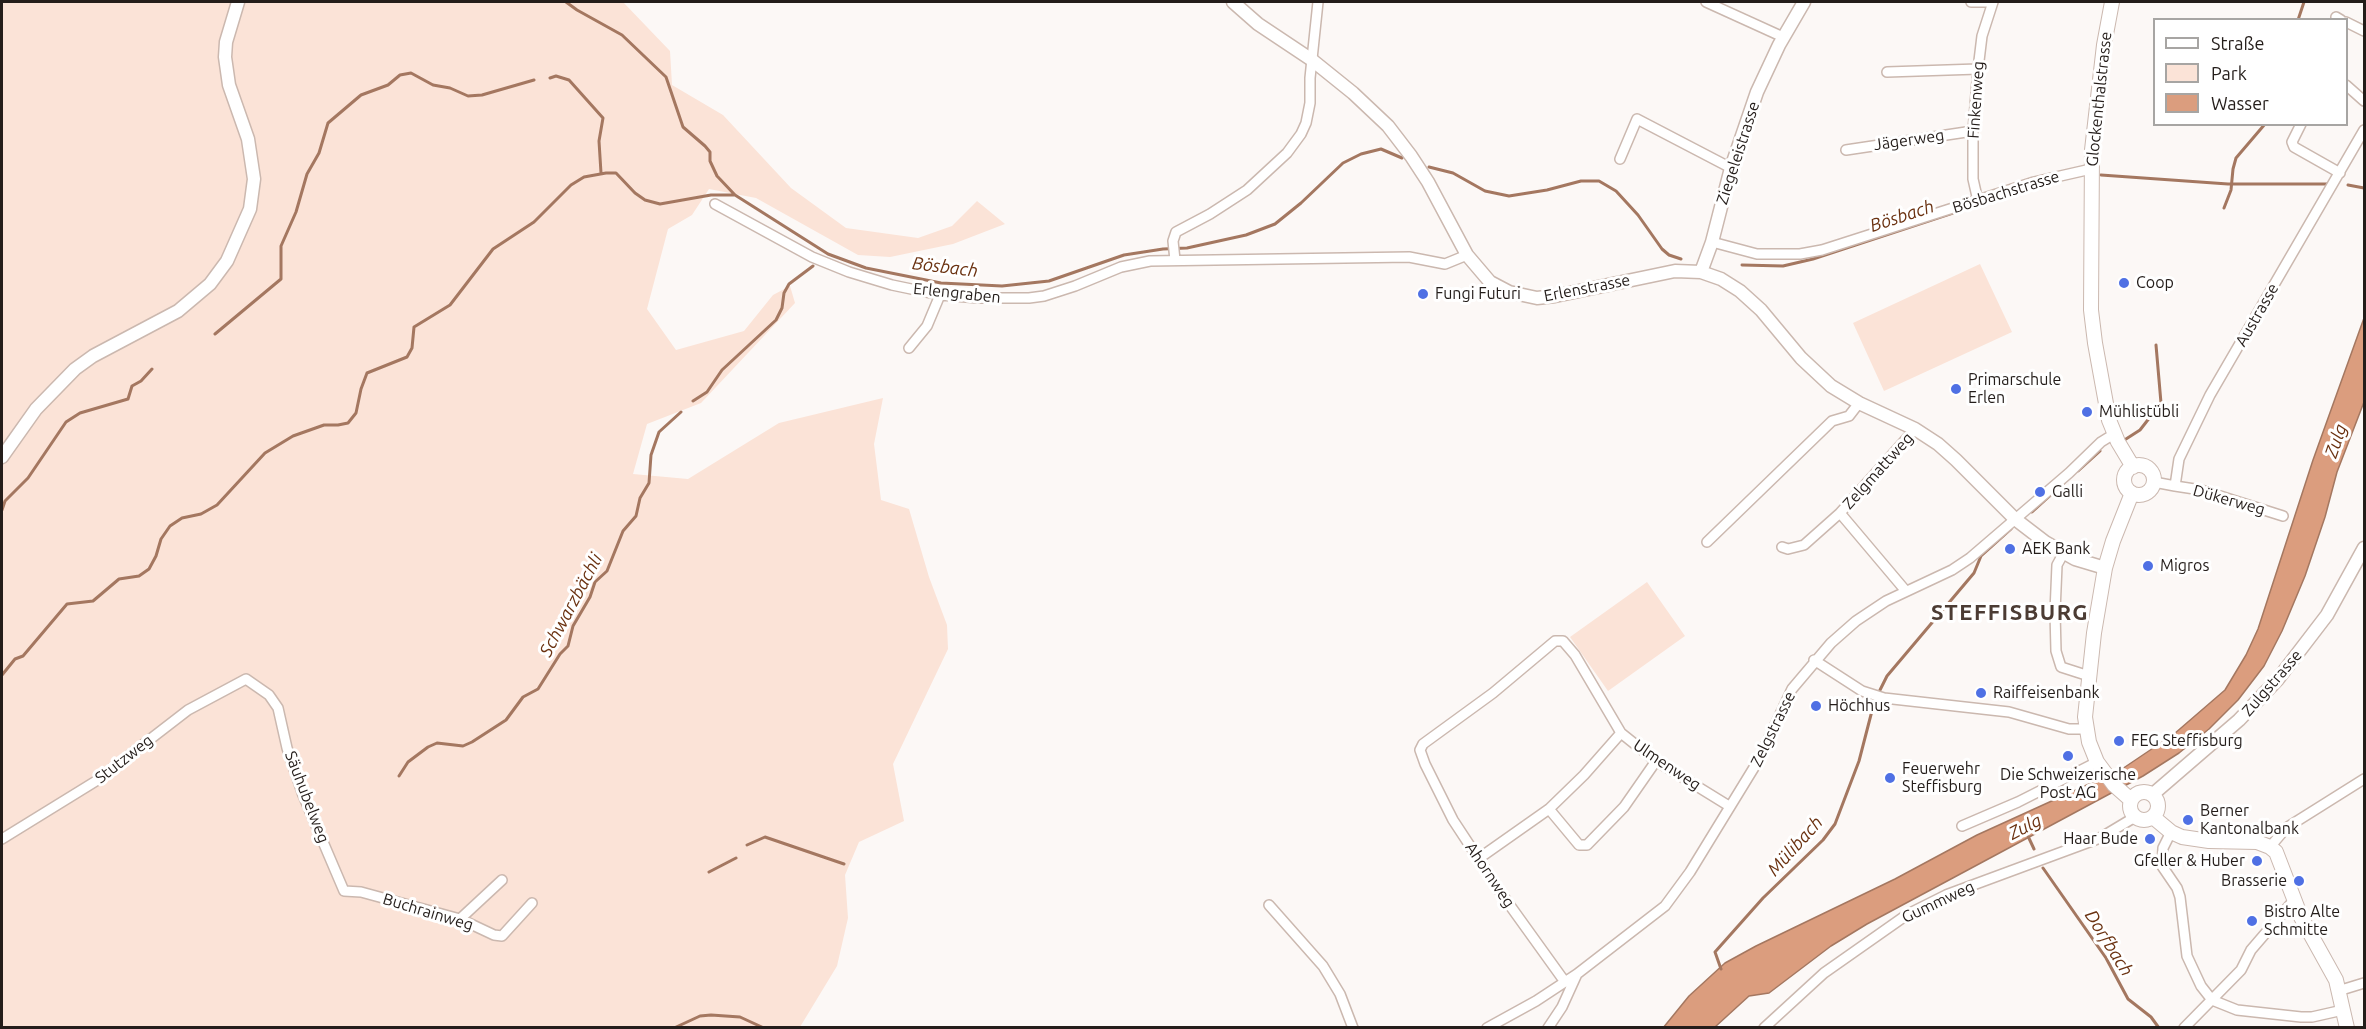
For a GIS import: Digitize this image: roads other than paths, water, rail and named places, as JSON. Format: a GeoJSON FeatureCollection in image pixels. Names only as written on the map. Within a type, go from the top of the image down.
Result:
{"type":"FeatureCollection","features":[{"type":"Feature","properties":{"kind":"main road","name":"Glockenthalstrasse"},"geometry":{"type":"LineString","coordinates":[[2112,2],[2104,45],[2091,169],[2091,294],[2095,343],[2108,416],[2114,434],[2133,466]]}},
{"type":"Feature","properties":{"kind":"main road"},"geometry":{"type":"LineString","coordinates":[[2141,465],[2148,468],[2153,475],[2154,482],[2146,494],[2132,494],[2126,488],[2124,480],[2127,472],[2133,466],[2141,465]]}},
{"type":"Feature","properties":{"kind":"main road"},"geometry":{"type":"LineString","coordinates":[[2132,494],[2116,532],[2105,568],[2089,675],[2086,729],[2099,765],[2120,791],[2132,800]]}},
{"type":"Feature","properties":{"kind":"main road"},"geometry":{"type":"LineString","coordinates":[[2139,793],[2152,795],[2158,804],[2153,817],[2142,820],[2135,817],[2130,807],[2132,800],[2139,793]]}},
{"type":"Feature","properties":{"kind":"main road"},"geometry":{"type":"LineString","coordinates":[[2153,817],[2171,832],[2188,839],[2248,842],[2270,847],[2278,856],[2294,900],[2332,971],[2347,1028]]}},
{"type":"Feature","properties":{"kind":"street"},"geometry":{"type":"LineString","coordinates":[[2,457],[36,409],[75,369],[109,347],[178,311],[210,284],[226,261],[250,209],[254,179],[248,139],[229,85],[225,57],[226,42],[238,2]]}},
{"type":"Feature","properties":{"kind":"street","name":"Erlenstrasse"},"geometry":{"type":"LineString","coordinates":[[1233,2],[1258,24],[1312,60],[1371,109],[1397,137],[1428,182],[1467,255],[1490,282],[1509,292],[1537,298],[1675,271],[1701,272],[1721,279],[1752,301],[1770,319],[1808,366],[1831,386],[1859,403],[1915,429],[1956,460],[2015,519],[2063,554],[2105,568]]}},
{"type":"Feature","properties":{"kind":"street"},"geometry":{"type":"LineString","coordinates":[[1318,2],[1309,113],[1295,144],[1247,190],[1210,214],[1179,229],[1174,235],[1174,256],[1409,256],[1445,264],[1467,255]]}},
{"type":"Feature","properties":{"kind":"street"},"geometry":{"type":"LineString","coordinates":[[1706,2],[1783,37]]}},
{"type":"Feature","properties":{"kind":"street","name":"Ziegeleistrasse"},"geometry":{"type":"LineString","coordinates":[[1701,272],[1712,242],[1731,168],[1765,72],[1804,2]]}},
{"type":"Feature","properties":{"kind":"street"},"geometry":{"type":"LineString","coordinates":[[1971,2],[1993,2]]}},
{"type":"Feature","properties":{"kind":"street","name":"Finkenweg"},"geometry":{"type":"LineString","coordinates":[[1978,201],[1974,179],[1973,131],[1982,36],[1993,2]]}},
{"type":"Feature","properties":{"kind":"street"},"geometry":{"type":"LineString","coordinates":[[2348,23],[2364,31]]}},
{"type":"Feature","properties":{"kind":"street"},"geometry":{"type":"LineString","coordinates":[[1887,72],[1978,69]]}},
{"type":"Feature","properties":{"kind":"street"},"geometry":{"type":"LineString","coordinates":[[2348,87],[2364,100]]}},
{"type":"Feature","properties":{"kind":"street"},"geometry":{"type":"LineString","coordinates":[[1620,159],[1637,119],[1731,168]]}},
{"type":"Feature","properties":{"kind":"street"},"geometry":{"type":"LineString","coordinates":[[2300,126],[2292,142],[2294,147],[2340,173]]}},
{"type":"Feature","properties":{"kind":"street","name":"Austrasse"},"geometry":{"type":"LineString","coordinates":[[2175,486],[2179,459],[2210,395],[2340,173],[2360,147],[2364,130]]}},
{"type":"Feature","properties":{"kind":"street","name":"Jägerweg"},"geometry":{"type":"LineString","coordinates":[[1846,150],[1973,131]]}},
{"type":"Feature","properties":{"kind":"street","name":"Bösbachstrasse"},"geometry":{"type":"LineString","coordinates":[[1712,242],[1757,254],[1800,254],[1833,247],[2034,182],[2091,169]]}},
{"type":"Feature","properties":{"kind":"street","name":"Erlengraben"},"geometry":{"type":"LineString","coordinates":[[715,204],[812,257],[834,266],[868,279],[940,295],[1029,298],[1059,292],[1136,263],[1174,256]]}},
{"type":"Feature","properties":{"kind":"street"},"geometry":{"type":"LineString","coordinates":[[909,348],[927,326],[940,295]]}},
{"type":"Feature","properties":{"kind":"street"},"geometry":{"type":"LineString","coordinates":[[1707,542],[1832,422],[1849,416],[1859,403]]}},
{"type":"Feature","properties":{"kind":"street","name":"Zelgmattweg"},"geometry":{"type":"LineString","coordinates":[[1782,547],[1788,549],[1804,545],[1840,513],[1915,429]]}},
{"type":"Feature","properties":{"kind":"street","name":"Zelgstrasse"},"geometry":{"type":"LineString","coordinates":[[1487,1028],[1536,1001],[1577,974],[1665,906],[1690,872],[1758,761],[1792,689],[1814,660],[1856,621],[1905,590],[1965,563],[2070,473],[2101,442],[2114,434]]}},
{"type":"Feature","properties":{"kind":"street"},"geometry":{"type":"LineString","coordinates":[[2154,482],[2175,486]]}},
{"type":"Feature","properties":{"kind":"street","name":"Dükerweg"},"geometry":{"type":"LineString","coordinates":[[2175,486],[2201,490],[2283,516]]}},
{"type":"Feature","properties":{"kind":"street","name":"Zelgmattweg"},"geometry":{"type":"LineString","coordinates":[[1840,513],[1905,590]]}},
{"type":"Feature","properties":{"kind":"street","name":"Zulgstrasse"},"geometry":{"type":"LineString","coordinates":[[2152,795],[2239,720],[2278,679],[2327,615],[2364,548]]}},
{"type":"Feature","properties":{"kind":"street"},"geometry":{"type":"LineString","coordinates":[[2063,554],[2057,565],[2056,651],[2061,668],[2089,675]]}},
{"type":"Feature","properties":{"kind":"street","name":"Ulmenweg"},"geometry":{"type":"LineString","coordinates":[[1425,764],[1420,750],[1423,744],[1493,693],[1555,641],[1563,641],[1575,655],[1621,733],[1656,761],[1729,806]]}},
{"type":"Feature","properties":{"kind":"street"},"geometry":{"type":"LineString","coordinates":[[1814,660],[1862,691],[1884,698],[2009,712],[2069,729],[2086,729]]}},
{"type":"Feature","properties":{"kind":"street","name":"Stutzweg"},"geometry":{"type":"LineString","coordinates":[[2,839],[96,781],[188,710],[246,679]]}},
{"type":"Feature","properties":{"kind":"street","name":"Säuhubelweg"},"geometry":{"type":"LineString","coordinates":[[246,679],[269,694],[278,708],[287,748],[303,795],[344,891]]}},
{"type":"Feature","properties":{"kind":"street"},"geometry":{"type":"LineString","coordinates":[[1478,859],[1549,808],[1584,775],[1621,733]]}},
{"type":"Feature","properties":{"kind":"street"},"geometry":{"type":"LineString","coordinates":[[1549,808],[1579,845],[1587,844],[1624,807],[1656,761]]}},
{"type":"Feature","properties":{"kind":"street","name":"Ahornweg"},"geometry":{"type":"LineString","coordinates":[[1425,764],[1453,820],[1478,859],[1565,982]]}},
{"type":"Feature","properties":{"kind":"street"},"geometry":{"type":"LineString","coordinates":[[1962,826],[2099,765]]}},
{"type":"Feature","properties":{"kind":"street"},"geometry":{"type":"LineString","coordinates":[[2270,847],[2286,828],[2364,779]]}},
{"type":"Feature","properties":{"kind":"street","name":"Gummweg"},"geometry":{"type":"LineString","coordinates":[[1764,1028],[1824,973],[1908,914],[1946,895],[2100,838],[2135,817]]}},
{"type":"Feature","properties":{"kind":"street"},"geometry":{"type":"LineString","coordinates":[[2171,832],[2163,848],[2162,866],[2177,888],[2180,897],[2187,956],[2201,986],[2212,1000],[2237,1011],[2301,1017],[2312,1017],[2343,1010]]}},
{"type":"Feature","properties":{"kind":"street"},"geometry":{"type":"LineString","coordinates":[[460,919],[502,880]]}},
{"type":"Feature","properties":{"kind":"street","name":"Buchrainweg"},"geometry":{"type":"LineString","coordinates":[[344,891],[361,892],[460,919],[494,935],[502,936],[532,903]]}},
{"type":"Feature","properties":{"kind":"street"},"geometry":{"type":"LineString","coordinates":[[2184,1028],[2241,970],[2251,950],[2294,900]]}},
{"type":"Feature","properties":{"kind":"street"},"geometry":{"type":"LineString","coordinates":[[1269,905],[1323,966],[1340,994],[1353,1028]]}},
{"type":"Feature","properties":{"kind":"street"},"geometry":{"type":"LineString","coordinates":[[1548,1028],[1563,1007],[1577,974]]}},
{"type":"Feature","properties":{"kind":"street"},"geometry":{"type":"LineString","coordinates":[[2338,991],[2364,983]]}},
{"type":"Feature","properties":{"kind":"water","name":"Zulg"},"geometry":{"type":"Polygon","coordinates":[[[2364,318],[2364,402],[2337,472],[2305,576],[2282,631],[2264,666],[2238,700],[2209,729],[2179,753],[2143,776],[1867,924],[1831,946],[1769,993],[1749,996],[1715,1027],[1663,1028],[1689,996],[1725,963],[1895,879],[1977,835],[2122,769],[2174,734],[2225,690],[2246,655],[2258,629],[2313,460],[2364,318]]]}},
{"type":"Feature","properties":{"kind":"waterway","name":"Bösbach"},"geometry":{"type":"LineString","coordinates":[[566,2],[622,35],[666,77],[683,127],[710,152],[710,161],[717,176],[735,195],[828,254],[866,268],[941,283],[1002,286],[1049,281],[1124,255],[1187,248],[1246,235],[1275,224],[1343,163],[1361,154],[1381,149],[1402,158]]}},
{"type":"Feature","properties":{"kind":"waterway","name":"Mülibach"},"geometry":{"type":"LineString","coordinates":[[2299,18],[2304,2]]}},
{"type":"Feature","properties":{"kind":"waterway"},"geometry":{"type":"LineString","coordinates":[[215,334],[281,279],[281,246],[296,212],[307,174],[319,153],[328,123],[361,95],[388,85],[400,75],[411,73],[433,85],[450,88],[468,96],[482,95],[534,80]]}},
{"type":"Feature","properties":{"kind":"waterway"},"geometry":{"type":"LineString","coordinates":[[550,78],[556,76],[569,80],[603,118],[599,141],[601,173]]}},
{"type":"Feature","properties":{"kind":"waterway","name":"Mülibach"},"geometry":{"type":"LineString","coordinates":[[2224,208],[2231,190],[2236,158],[2263,126]]}},
{"type":"Feature","properties":{"kind":"waterway","name":"Bösbach"},"geometry":{"type":"LineString","coordinates":[[1429,167],[1453,173],[1485,191],[1509,196],[1547,190],[1581,181],[1599,181],[1616,191],[1638,215],[1662,249],[1669,255],[1681,259]]}},
{"type":"Feature","properties":{"kind":"waterway"},"geometry":{"type":"LineString","coordinates":[[2,675],[15,659],[23,656],[67,604],[93,601],[119,579],[139,576],[149,569],[161,539],[170,526],[182,518],[201,514],[217,505],[265,453],[293,436],[324,425],[348,423],[356,413],[367,373],[407,357],[412,348],[414,327],[450,305],[493,249],[534,222],[571,185],[584,177],[616,173],[635,193],[645,200],[660,204],[711,195],[735,195]]}},
{"type":"Feature","properties":{"kind":"waterway","name":"Bösbach"},"geometry":{"type":"LineString","coordinates":[[2101,175],[2228,184],[2329,184]]}},
{"type":"Feature","properties":{"kind":"waterway","name":"Bösbach"},"geometry":{"type":"LineString","coordinates":[[1983,203],[2042,184]]}},
{"type":"Feature","properties":{"kind":"waterway","name":"Bösbach"},"geometry":{"type":"LineString","coordinates":[[2348,185],[2364,188]]}},
{"type":"Feature","properties":{"kind":"waterway","name":"Bösbach"},"geometry":{"type":"LineString","coordinates":[[1742,265],[1783,266],[1813,259],[1956,212]]}},
{"type":"Feature","properties":{"kind":"waterway","name":"Schwarzbächli"},"geometry":{"type":"LineString","coordinates":[[693,401],[707,392],[722,370],[776,320],[789,284],[813,266]]}},
{"type":"Feature","properties":{"kind":"waterway","name":"Mülibach"},"geometry":{"type":"LineString","coordinates":[[2126,439],[2140,430],[2161,403],[2156,345]]}},
{"type":"Feature","properties":{"kind":"waterway"},"geometry":{"type":"LineString","coordinates":[[2,510],[5,501],[28,478],[66,422],[80,413],[128,399],[132,386],[141,381],[152,369]]}},
{"type":"Feature","properties":{"kind":"waterway","name":"Schwarzbächli"},"geometry":{"type":"LineString","coordinates":[[399,776],[408,762],[428,747],[437,743],[463,746],[472,742],[506,720],[523,697],[538,689],[560,654],[568,646],[573,626],[590,597],[595,582],[607,571],[623,531],[636,516],[640,498],[649,483],[651,455],[659,432],[681,412]]}},
{"type":"Feature","properties":{"kind":"waterway","name":"Mülibach"},"geometry":{"type":"LineString","coordinates":[[2078,471],[2100,451]]}},
{"type":"Feature","properties":{"kind":"waterway","name":"Mülibach"},"geometry":{"type":"LineString","coordinates":[[2032,512],[2064,483]]}},
{"type":"Feature","properties":{"kind":"waterway","name":"Mülibach"},"geometry":{"type":"LineString","coordinates":[[1880,690],[1887,676],[1974,573],[1981,556],[2011,529]]}},
{"type":"Feature","properties":{"kind":"waterway","name":"Mülibach"},"geometry":{"type":"LineString","coordinates":[[1721,969],[1715,952],[1763,898],[1823,840],[1835,824],[1859,761],[1874,703]]}},
{"type":"Feature","properties":{"kind":"waterway","name":"Dorfbach"},"geometry":{"type":"LineString","coordinates":[[2027,834],[2034,849]]}},
{"type":"Feature","properties":{"kind":"waterway"},"geometry":{"type":"LineString","coordinates":[[747,845],[765,837],[844,864]]}},
{"type":"Feature","properties":{"kind":"waterway"},"geometry":{"type":"LineString","coordinates":[[709,872],[736,858]]}},
{"type":"Feature","properties":{"kind":"waterway","name":"Dorfbach"},"geometry":{"type":"LineString","coordinates":[[2043,868],[2106,958],[2128,999],[2151,1017],[2159,1028]]}},
{"type":"Feature","properties":{"kind":"waterway"},"geometry":{"type":"LineString","coordinates":[[674,1028],[700,1016],[711,1015],[740,1017],[764,1028]]}},
{"type":"Feature","properties":{"kind":"place","name":"Coop"},"geometry":{"type":"Point","coordinates":[2124,283]}},
{"type":"Feature","properties":{"kind":"place","name":"Fungi Futuri"},"geometry":{"type":"Point","coordinates":[1423,294]}},
{"type":"Feature","properties":{"kind":"place","name":"Primarschule Erlen"},"geometry":{"type":"Point","coordinates":[1956,389]}},
{"type":"Feature","properties":{"kind":"place","name":"Mühlistübli"},"geometry":{"type":"Point","coordinates":[2087,412]}},
{"type":"Feature","properties":{"kind":"place","name":"Galli"},"geometry":{"type":"Point","coordinates":[2040,492]}},
{"type":"Feature","properties":{"kind":"place","name":"AEK Bank"},"geometry":{"type":"Point","coordinates":[2010,549]}},
{"type":"Feature","properties":{"kind":"place","name":"Migros"},"geometry":{"type":"Point","coordinates":[2148,566]}},
{"type":"Feature","properties":{"kind":"place","name":"Raiffeisenbank"},"geometry":{"type":"Point","coordinates":[1981,693]}},
{"type":"Feature","properties":{"kind":"place","name":"Höchhus"},"geometry":{"type":"Point","coordinates":[1816,706]}},
{"type":"Feature","properties":{"kind":"place","name":"FEG Steffisburg"},"geometry":{"type":"Point","coordinates":[2119,741]}},
{"type":"Feature","properties":{"kind":"place","name":"Die Schweizerische Post AG"},"geometry":{"type":"Point","coordinates":[2068,756]}},
{"type":"Feature","properties":{"kind":"place","name":"Feuerwehr Steffisburg"},"geometry":{"type":"Point","coordinates":[1890,778]}},
{"type":"Feature","properties":{"kind":"place","name":"Berner Kantonalbank"},"geometry":{"type":"Point","coordinates":[2188,820]}},
{"type":"Feature","properties":{"kind":"place","name":"Haar Bude"},"geometry":{"type":"Point","coordinates":[2150,839]}},
{"type":"Feature","properties":{"kind":"place","name":"Gfeller & Huber"},"geometry":{"type":"Point","coordinates":[2257,861]}},
{"type":"Feature","properties":{"kind":"place","name":"Brasserie"},"geometry":{"type":"Point","coordinates":[2299,881]}},
{"type":"Feature","properties":{"kind":"place","name":"Bistro Alte Schmitte"},"geometry":{"type":"Point","coordinates":[2252,921]}},
{"type":"Feature","properties":{"kind":"district","name":"STEFFISBURG"},"geometry":{"type":"Point","coordinates":[2010,613]}}]}
